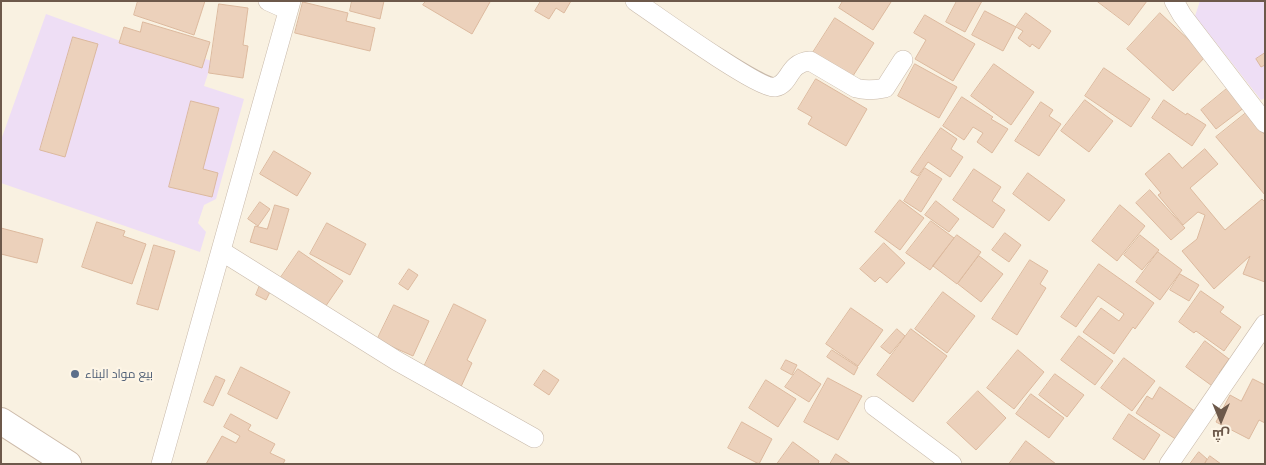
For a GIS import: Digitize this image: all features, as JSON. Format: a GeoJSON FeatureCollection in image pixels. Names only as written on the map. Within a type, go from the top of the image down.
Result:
{"type":"FeatureCollection","features":[{"type":"Feature","properties":{"kind":"main road"},"geometry":{"type":"LineString","coordinates":[[1,421],[68,464]]}},
{"type":"Feature","properties":{"kind":"street"},"geometry":{"type":"LineString","coordinates":[[161,464],[290,5],[268,1]]}},
{"type":"Feature","properties":{"kind":"street"},"geometry":{"type":"LineString","coordinates":[[635,1],[739,72],[766,86],[775,87],[783,83],[796,65],[801,62],[810,61],[856,88],[876,90],[885,88],[903,60]]}},
{"type":"Feature","properties":{"kind":"street"},"geometry":{"type":"LineString","coordinates":[[1174,1],[1182,15],[1265,123]]}},
{"type":"Feature","properties":{"kind":"street"},"geometry":{"type":"LineString","coordinates":[[220,251],[397,361],[534,438]]}},
{"type":"Feature","properties":{"kind":"street"},"geometry":{"type":"LineString","coordinates":[[1169,464],[1265,324]]}},
{"type":"Feature","properties":{"kind":"street"},"geometry":{"type":"LineString","coordinates":[[874,406],[952,464]]}},
{"type":"Feature","properties":{"kind":"shaded area"},"geometry":{"type":"Polygon","coordinates":[[[1200,1],[1265,1],[1265,98],[1261,100],[1195,16],[1200,1]]]}},
{"type":"Feature","properties":{"kind":"shaded area"},"geometry":{"type":"Polygon","coordinates":[[[46,14],[159,55],[202,58],[212,61],[204,86],[244,99],[216,199],[204,205],[198,223],[206,232],[200,252],[1,183],[1,140],[46,14]]]}},
{"type":"Feature","properties":{"kind":"building"},"geometry":{"type":"Polygon","coordinates":[[[138,1],[205,1],[194,35],[134,15],[138,1]]]}},
{"type":"Feature","properties":{"kind":"building"},"geometry":{"type":"Polygon","coordinates":[[[352,1],[384,1],[380,19],[350,11],[352,1]]]}},
{"type":"Feature","properties":{"kind":"building"},"geometry":{"type":"Polygon","coordinates":[[[426,1],[490,2],[472,34],[423,5],[426,1]]]}},
{"type":"Feature","properties":{"kind":"building"},"geometry":{"type":"Polygon","coordinates":[[[541,1],[571,1],[564,13],[556,8],[549,19],[535,11],[541,1]]]}},
{"type":"Feature","properties":{"kind":"building"},"geometry":{"type":"Polygon","coordinates":[[[843,1],[891,2],[873,30],[839,8],[843,1]]]}},
{"type":"Feature","properties":{"kind":"building"},"geometry":{"type":"Polygon","coordinates":[[[957,1],[982,1],[965,32],[946,22],[957,1]]]}},
{"type":"Feature","properties":{"kind":"building"},"geometry":{"type":"Polygon","coordinates":[[[1097,1],[1147,1],[1129,25],[1097,1]]]}},
{"type":"Feature","properties":{"kind":"building"},"geometry":{"type":"Polygon","coordinates":[[[303,2],[348,13],[346,21],[375,28],[370,51],[295,33],[303,2]]]}},
{"type":"Feature","properties":{"kind":"building"},"geometry":{"type":"Polygon","coordinates":[[[219,4],[248,8],[243,45],[248,46],[243,78],[209,73],[219,4]]]}},
{"type":"Feature","properties":{"kind":"building"},"geometry":{"type":"Polygon","coordinates":[[[985,11],[1016,27],[1003,51],[972,35],[985,11]]]}},
{"type":"Feature","properties":{"kind":"building"},"geometry":{"type":"Polygon","coordinates":[[[1026,13],[1051,31],[1039,49],[1032,44],[1030,47],[1018,38],[1023,31],[1016,27],[1026,13]]]}},
{"type":"Feature","properties":{"kind":"building"},"geometry":{"type":"Polygon","coordinates":[[[1160,13],[1206,56],[1173,91],[1127,49],[1160,13]]]}},
{"type":"Feature","properties":{"kind":"building"},"geometry":{"type":"Polygon","coordinates":[[[925,15],[975,44],[953,81],[915,59],[926,40],[914,33],[925,15]]]}},
{"type":"Feature","properties":{"kind":"building"},"geometry":{"type":"Polygon","coordinates":[[[835,18],[874,43],[851,79],[812,54],[835,18]]]}},
{"type":"Feature","properties":{"kind":"building"},"geometry":{"type":"Polygon","coordinates":[[[143,22],[210,42],[202,68],[119,43],[124,27],[140,32],[143,22]]]}},
{"type":"Feature","properties":{"kind":"building"},"geometry":{"type":"Polygon","coordinates":[[[73,37],[98,44],[65,157],[40,150],[73,37]]]}},
{"type":"Feature","properties":{"kind":"building"},"geometry":{"type":"Polygon","coordinates":[[[1265,53],[1265,65],[1261,67],[1256,59],[1265,53]]]}},
{"type":"Feature","properties":{"kind":"building"},"geometry":{"type":"Polygon","coordinates":[[[915,64],[957,87],[939,118],[898,96],[915,64]]]}},
{"type":"Feature","properties":{"kind":"building"},"geometry":{"type":"Polygon","coordinates":[[[994,64],[1034,92],[1011,125],[971,96],[994,64]]]}},
{"type":"Feature","properties":{"kind":"building"},"geometry":{"type":"Polygon","coordinates":[[[1104,68],[1150,99],[1131,127],[1085,96],[1104,68]]]}},
{"type":"Feature","properties":{"kind":"building"},"geometry":{"type":"Polygon","coordinates":[[[816,79],[867,109],[846,146],[808,124],[812,117],[798,109],[816,79]]]}},
{"type":"Feature","properties":{"kind":"building"},"geometry":{"type":"Polygon","coordinates":[[[1229,87],[1245,107],[1216,129],[1201,110],[1229,87]]]}},
{"type":"Feature","properties":{"kind":"building"},"geometry":{"type":"Polygon","coordinates":[[[962,97],[1008,129],[992,153],[977,142],[983,133],[973,127],[964,140],[943,126],[962,97]]]}},
{"type":"Feature","properties":{"kind":"building"},"geometry":{"type":"Polygon","coordinates":[[[1085,100],[1113,121],[1089,152],[1061,131],[1085,100]]]}},
{"type":"Feature","properties":{"kind":"building"},"geometry":{"type":"Polygon","coordinates":[[[1164,100],[1186,115],[1187,113],[1206,125],[1192,146],[1152,118],[1164,100]]]}},
{"type":"Feature","properties":{"kind":"building"},"geometry":{"type":"Polygon","coordinates":[[[191,101],[219,108],[203,169],[218,173],[212,197],[169,187],[191,101]]]}},
{"type":"Feature","properties":{"kind":"building"},"geometry":{"type":"Polygon","coordinates":[[[1041,102],[1053,110],[1049,116],[1061,124],[1039,156],[1015,141],[1041,102]]]}},
{"type":"Feature","properties":{"kind":"building"},"geometry":{"type":"Polygon","coordinates":[[[1246,113],[1265,135],[1265,195],[1216,137],[1246,113]]]}},
{"type":"Feature","properties":{"kind":"building"},"geometry":{"type":"Polygon","coordinates":[[[941,128],[957,139],[951,149],[963,157],[950,177],[928,162],[918,176],[911,172],[941,128]]]}},
{"type":"Feature","properties":{"kind":"building"},"geometry":{"type":"Polygon","coordinates":[[[1205,149],[1218,164],[1190,188],[1225,230],[1262,199],[1265,202],[1265,282],[1243,274],[1250,256],[1214,289],[1182,251],[1197,239],[1205,215],[1198,212],[1183,225],[1158,195],[1161,193],[1145,174],[1169,153],[1182,168],[1205,149]]]}},
{"type":"Feature","properties":{"kind":"building"},"geometry":{"type":"Polygon","coordinates":[[[274,151],[311,173],[297,196],[260,174],[274,151]]]}},
{"type":"Feature","properties":{"kind":"building"},"geometry":{"type":"Polygon","coordinates":[[[925,168],[942,179],[921,212],[904,201],[925,168]]]}},
{"type":"Feature","properties":{"kind":"building"},"geometry":{"type":"Polygon","coordinates":[[[974,169],[1001,187],[992,201],[1005,210],[993,228],[953,200],[974,169]]]}},
{"type":"Feature","properties":{"kind":"building"},"geometry":{"type":"Polygon","coordinates":[[[1028,173],[1065,200],[1049,221],[1013,194],[1028,173]]]}},
{"type":"Feature","properties":{"kind":"building"},"geometry":{"type":"Polygon","coordinates":[[[1150,190],[1185,228],[1171,240],[1136,203],[1150,190]]]}},
{"type":"Feature","properties":{"kind":"building"},"geometry":{"type":"Polygon","coordinates":[[[900,200],[924,218],[900,250],[875,232],[900,200]]]}},
{"type":"Feature","properties":{"kind":"building"},"geometry":{"type":"Polygon","coordinates":[[[936,201],[959,219],[949,232],[925,215],[936,201]]]}},
{"type":"Feature","properties":{"kind":"building"},"geometry":{"type":"Polygon","coordinates":[[[260,202],[270,209],[258,226],[248,219],[260,202]]]}},
{"type":"Feature","properties":{"kind":"building"},"geometry":{"type":"Polygon","coordinates":[[[275,205],[289,209],[277,250],[250,242],[255,226],[267,229],[275,205]]]}},
{"type":"Feature","properties":{"kind":"building"},"geometry":{"type":"Polygon","coordinates":[[[1120,205],[1145,226],[1117,261],[1092,241],[1120,205]]]}},
{"type":"Feature","properties":{"kind":"building"},"geometry":{"type":"Polygon","coordinates":[[[931,221],[954,238],[930,270],[906,253],[931,221]]]}},
{"type":"Feature","properties":{"kind":"building"},"geometry":{"type":"Polygon","coordinates":[[[97,222],[125,231],[123,236],[146,244],[132,284],[82,267],[97,222]]]}},
{"type":"Feature","properties":{"kind":"building"},"geometry":{"type":"Polygon","coordinates":[[[327,223],[366,244],[350,275],[310,254],[327,223]]]}},
{"type":"Feature","properties":{"kind":"building"},"geometry":{"type":"Polygon","coordinates":[[[1,228],[43,239],[37,263],[1,254],[1,228]]]}},
{"type":"Feature","properties":{"kind":"building"},"geometry":{"type":"Polygon","coordinates":[[[1005,233],[1021,245],[1009,262],[992,250],[1005,233]]]}},
{"type":"Feature","properties":{"kind":"building"},"geometry":{"type":"Polygon","coordinates":[[[957,235],[981,252],[957,284],[933,266],[957,235]]]}},
{"type":"Feature","properties":{"kind":"building"},"geometry":{"type":"Polygon","coordinates":[[[1140,235],[1159,250],[1142,270],[1124,255],[1140,235]]]}},
{"type":"Feature","properties":{"kind":"building"},"geometry":{"type":"Polygon","coordinates":[[[884,243],[905,263],[887,283],[880,277],[875,282],[860,269],[884,243]]]}},
{"type":"Feature","properties":{"kind":"building"},"geometry":{"type":"Polygon","coordinates":[[[154,245],[175,251],[158,310],[137,304],[154,245]]]}},
{"type":"Feature","properties":{"kind":"building"},"geometry":{"type":"Polygon","coordinates":[[[299,251],[343,281],[321,313],[277,283],[299,251]]]}},
{"type":"Feature","properties":{"kind":"building"},"geometry":{"type":"Polygon","coordinates":[[[1158,252],[1182,270],[1160,300],[1136,282],[1158,252]]]}},
{"type":"Feature","properties":{"kind":"building"},"geometry":{"type":"Polygon","coordinates":[[[979,256],[1003,274],[981,302],[958,284],[979,256]]]}},
{"type":"Feature","properties":{"kind":"building"},"geometry":{"type":"Polygon","coordinates":[[[1030,260],[1048,271],[1040,284],[1046,288],[1017,335],[992,319],[1030,260]]]}},
{"type":"Feature","properties":{"kind":"building"},"geometry":{"type":"Polygon","coordinates":[[[1099,264],[1154,303],[1135,329],[1133,327],[1114,354],[1083,332],[1101,308],[1119,321],[1124,314],[1098,296],[1076,327],[1061,317],[1099,264]]]}},
{"type":"Feature","properties":{"kind":"building"},"geometry":{"type":"Polygon","coordinates":[[[409,269],[418,275],[408,290],[399,284],[409,269]]]}},
{"type":"Feature","properties":{"kind":"building"},"geometry":{"type":"Polygon","coordinates":[[[1180,274],[1199,285],[1189,301],[1170,290],[1180,274]]]}},
{"type":"Feature","properties":{"kind":"building"},"geometry":{"type":"Polygon","coordinates":[[[260,285],[271,290],[266,300],[256,295],[260,285]]]}},
{"type":"Feature","properties":{"kind":"building"},"geometry":{"type":"Polygon","coordinates":[[[1201,291],[1224,307],[1220,312],[1241,327],[1224,351],[1196,331],[1194,333],[1179,322],[1201,291]]]}},
{"type":"Feature","properties":{"kind":"building"},"geometry":{"type":"Polygon","coordinates":[[[943,292],[975,316],[947,353],[915,329],[943,292]]]}},
{"type":"Feature","properties":{"kind":"building"},"geometry":{"type":"Polygon","coordinates":[[[454,304],[486,320],[467,360],[472,363],[459,391],[421,373],[454,304]]]}},
{"type":"Feature","properties":{"kind":"building"},"geometry":{"type":"Polygon","coordinates":[[[394,305],[429,321],[413,356],[377,340],[394,305]]]}},
{"type":"Feature","properties":{"kind":"building"},"geometry":{"type":"Polygon","coordinates":[[[851,308],[883,330],[858,366],[826,344],[851,308]]]}},
{"type":"Feature","properties":{"kind":"building"},"geometry":{"type":"Polygon","coordinates":[[[897,329],[905,336],[890,354],[881,347],[897,329]]]}},
{"type":"Feature","properties":{"kind":"building"},"geometry":{"type":"Polygon","coordinates":[[[911,329],[947,356],[913,402],[877,375],[911,329]]]}},
{"type":"Feature","properties":{"kind":"building"},"geometry":{"type":"Polygon","coordinates":[[[1079,336],[1113,361],[1095,385],[1061,360],[1079,336]]]}},
{"type":"Feature","properties":{"kind":"building"},"geometry":{"type":"Polygon","coordinates":[[[1205,341],[1229,359],[1219,373],[1223,376],[1215,388],[1186,367],[1205,341]]]}},
{"type":"Feature","properties":{"kind":"building"},"geometry":{"type":"Polygon","coordinates":[[[832,350],[858,367],[854,375],[827,357],[832,350]]]}},
{"type":"Feature","properties":{"kind":"building"},"geometry":{"type":"Polygon","coordinates":[[[1018,350],[1044,372],[1014,409],[987,388],[1018,350]]]}},
{"type":"Feature","properties":{"kind":"building"},"geometry":{"type":"Polygon","coordinates":[[[1124,358],[1155,381],[1132,411],[1101,388],[1124,358]]]}},
{"type":"Feature","properties":{"kind":"building"},"geometry":{"type":"Polygon","coordinates":[[[786,360],[797,365],[792,375],[781,369],[786,360]]]}},
{"type":"Feature","properties":{"kind":"building"},"geometry":{"type":"Polygon","coordinates":[[[241,367],[290,392],[277,419],[228,394],[241,367]]]}},
{"type":"Feature","properties":{"kind":"building"},"geometry":{"type":"Polygon","coordinates":[[[798,369],[821,384],[809,402],[785,387],[798,369]]]}},
{"type":"Feature","properties":{"kind":"building"},"geometry":{"type":"Polygon","coordinates":[[[544,370],[559,380],[549,395],[534,385],[544,370]]]}},
{"type":"Feature","properties":{"kind":"building"},"geometry":{"type":"Polygon","coordinates":[[[1055,374],[1084,395],[1067,417],[1039,395],[1055,374]]]}},
{"type":"Feature","properties":{"kind":"building"},"geometry":{"type":"Polygon","coordinates":[[[216,376],[225,380],[213,406],[204,402],[216,376]]]}},
{"type":"Feature","properties":{"kind":"building"},"geometry":{"type":"Polygon","coordinates":[[[828,378],[862,396],[838,440],[804,422],[828,378]]]}},
{"type":"Feature","properties":{"kind":"building"},"geometry":{"type":"Polygon","coordinates":[[[1253,379],[1265,385],[1265,423],[1259,420],[1249,439],[1216,422],[1230,395],[1241,401],[1253,379]]]}},
{"type":"Feature","properties":{"kind":"building"},"geometry":{"type":"Polygon","coordinates":[[[766,380],[796,399],[778,427],[749,408],[766,380]]]}},
{"type":"Feature","properties":{"kind":"building"},"geometry":{"type":"Polygon","coordinates":[[[1160,387],[1196,412],[1177,440],[1136,413],[1147,396],[1152,399],[1160,387]]]}},
{"type":"Feature","properties":{"kind":"building"},"geometry":{"type":"Polygon","coordinates":[[[978,391],[1006,418],[976,450],[947,423],[978,391]]]}},
{"type":"Feature","properties":{"kind":"building"},"geometry":{"type":"Polygon","coordinates":[[[1031,394],[1064,418],[1049,438],[1016,414],[1031,394]]]}},
{"type":"Feature","properties":{"kind":"building"},"geometry":{"type":"Polygon","coordinates":[[[231,414],[251,425],[248,430],[275,444],[270,453],[285,460],[283,464],[206,464],[222,436],[236,443],[240,436],[224,427],[231,414]]]}},
{"type":"Feature","properties":{"kind":"building"},"geometry":{"type":"Polygon","coordinates":[[[1129,414],[1160,435],[1144,460],[1113,439],[1129,414]]]}},
{"type":"Feature","properties":{"kind":"building"},"geometry":{"type":"Polygon","coordinates":[[[742,422],[772,439],[759,464],[728,448],[742,422]]]}},
{"type":"Feature","properties":{"kind":"building"},"geometry":{"type":"Polygon","coordinates":[[[1026,441],[1056,464],[1009,464],[1026,441]]]}},
{"type":"Feature","properties":{"kind":"building"},"geometry":{"type":"Polygon","coordinates":[[[793,442],[819,461],[818,464],[777,464],[793,442]]]}},
{"type":"Feature","properties":{"kind":"building"},"geometry":{"type":"Polygon","coordinates":[[[1199,452],[1207,459],[1204,464],[1190,464],[1199,452]]]}},
{"type":"Feature","properties":{"kind":"building"},"geometry":{"type":"Polygon","coordinates":[[[836,454],[851,464],[830,464],[836,454]]]}},
{"type":"Feature","properties":{"kind":"building"},"geometry":{"type":"Polygon","coordinates":[[[1210,456],[1221,464],[1205,464],[1210,456]]]}},
{"type":"Feature","properties":{"kind":"place","name":"بيع مواد البناء"},"geometry":{"type":"Point","coordinates":[75,374]}}]}
